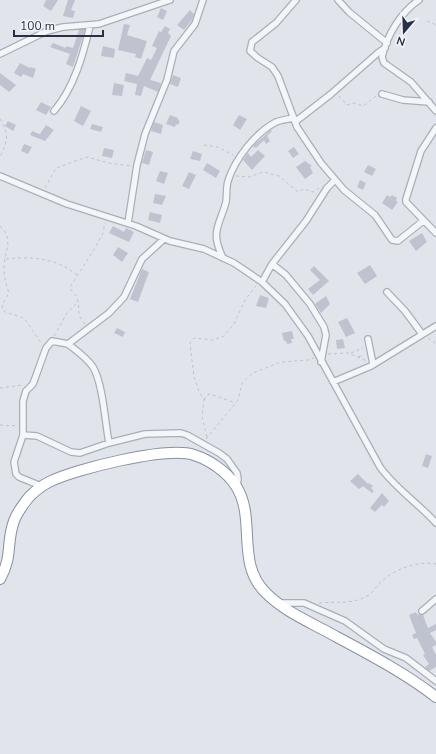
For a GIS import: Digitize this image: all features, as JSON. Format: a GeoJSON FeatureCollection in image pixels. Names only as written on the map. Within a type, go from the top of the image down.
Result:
{"type":"FeatureCollection","features":[{"type":"Feature","properties":{"kind":"highway"},"geometry":{"type":"LineString","coordinates":[[0,579],[7,566],[13,523],[17,513],[41,486],[60,477],[86,469],[169,452],[193,454],[223,471],[237,487],[242,498],[245,511],[248,556],[257,582],[266,594],[278,603],[393,668],[436,697]]}},
{"type":"Feature","properties":{"kind":"street"},"geometry":{"type":"LineString","coordinates":[[0,54],[47,31],[63,27],[90,26],[120,19],[170,0]]}},
{"type":"Feature","properties":{"kind":"street"},"geometry":{"type":"LineString","coordinates":[[128,223],[137,167],[145,134],[167,80],[174,51],[195,24],[203,0]]}},
{"type":"Feature","properties":{"kind":"street"},"geometry":{"type":"LineString","coordinates":[[296,0],[276,23],[256,38],[250,46],[254,55],[272,67],[278,76],[294,120],[332,182],[375,215],[388,235],[395,242],[423,221]]}},
{"type":"Feature","properties":{"kind":"street"},"geometry":{"type":"LineString","coordinates":[[338,0],[386,46]]}},
{"type":"Feature","properties":{"kind":"street"},"geometry":{"type":"LineString","coordinates":[[419,0],[403,14],[382,56],[384,63],[411,82],[436,111]]}},
{"type":"Feature","properties":{"kind":"street"},"geometry":{"type":"LineString","coordinates":[[54,111],[60,104],[75,74],[90,26]]}},
{"type":"Feature","properties":{"kind":"street"},"geometry":{"type":"LineString","coordinates":[[223,258],[216,242],[217,223],[226,200],[230,176],[237,160],[250,144],[276,122],[294,120],[334,92],[386,46]]}},
{"type":"Feature","properties":{"kind":"street"},"geometry":{"type":"LineString","coordinates":[[382,94],[403,100],[429,102]]}},
{"type":"Feature","properties":{"kind":"street"},"geometry":{"type":"LineString","coordinates":[[436,128],[421,151],[406,196],[406,202],[436,233]]}},
{"type":"Feature","properties":{"kind":"street"},"geometry":{"type":"LineString","coordinates":[[0,176],[43,194],[128,223],[164,238],[204,249],[223,258],[261,281],[285,304],[308,336],[380,467],[387,476],[421,506],[436,522]]}},
{"type":"Feature","properties":{"kind":"street"},"geometry":{"type":"LineString","coordinates":[[261,281],[272,264],[306,221],[332,182]]}},
{"type":"Feature","properties":{"kind":"street"},"geometry":{"type":"LineString","coordinates":[[68,344],[121,302],[142,259],[164,238]]}},
{"type":"Feature","properties":{"kind":"street"},"geometry":{"type":"LineString","coordinates":[[272,264],[286,275],[310,304],[322,323],[326,335],[321,358]]}},
{"type":"Feature","properties":{"kind":"street"},"geometry":{"type":"LineString","coordinates":[[387,292],[405,311],[422,334]]}},
{"type":"Feature","properties":{"kind":"street"},"geometry":{"type":"LineString","coordinates":[[333,382],[373,364],[436,326]]}},
{"type":"Feature","properties":{"kind":"street"},"geometry":{"type":"LineString","coordinates":[[368,339],[373,364]]}},
{"type":"Feature","properties":{"kind":"street"},"geometry":{"type":"LineString","coordinates":[[41,486],[29,483],[16,474],[14,462],[23,435],[23,401],[26,391],[34,384],[45,350],[53,341],[68,344],[82,355],[94,369],[99,386],[109,443]]}},
{"type":"Feature","properties":{"kind":"street"},"geometry":{"type":"LineString","coordinates":[[23,435],[37,436],[70,452],[80,453],[109,443],[145,434],[181,433],[219,453],[233,466],[238,479],[237,487]]}},
{"type":"Feature","properties":{"kind":"street"},"geometry":{"type":"LineString","coordinates":[[422,611],[436,599]]}},
{"type":"Feature","properties":{"kind":"street"},"geometry":{"type":"LineString","coordinates":[[278,603],[296,602],[308,604],[345,621],[384,649],[406,658],[436,680]]}},
{"type":"Feature","properties":{"kind":"path"},"geometry":{"type":"LineString","coordinates":[[427,21],[436,25]]}},
{"type":"Feature","properties":{"kind":"path"},"geometry":{"type":"LineString","coordinates":[[334,92],[347,105],[354,103],[362,106],[382,94]]}},
{"type":"Feature","properties":{"kind":"path"},"geometry":{"type":"LineString","coordinates":[[0,119],[7,132],[8,138],[0,157]]}},
{"type":"Feature","properties":{"kind":"path"},"geometry":{"type":"LineString","coordinates":[[204,145],[222,149],[232,154],[237,160]]}},
{"type":"Feature","properties":{"kind":"path"},"geometry":{"type":"LineString","coordinates":[[43,194],[56,168],[87,157],[109,163],[137,167]]}},
{"type":"Feature","properties":{"kind":"path"},"geometry":{"type":"LineString","coordinates":[[230,176],[249,177],[266,172],[282,176],[298,192],[304,189],[313,192],[332,182]]}},
{"type":"Feature","properties":{"kind":"path"},"geometry":{"type":"LineString","coordinates":[[90,328],[79,316],[77,298],[70,290],[70,287],[103,233],[106,216]]}},
{"type":"Feature","properties":{"kind":"path"},"geometry":{"type":"LineString","coordinates":[[0,226],[7,234],[4,273],[9,293],[3,303],[2,308],[5,312],[20,316],[28,322],[45,350]]}},
{"type":"Feature","properties":{"kind":"path"},"geometry":{"type":"LineString","coordinates":[[6,259],[26,257],[44,260],[62,265],[77,275]]}},
{"type":"Feature","properties":{"kind":"path"},"geometry":{"type":"LineString","coordinates":[[204,400],[194,377],[190,343],[194,338],[219,338],[230,331],[237,321],[245,300],[261,281]]}},
{"type":"Feature","properties":{"kind":"path"},"geometry":{"type":"LineString","coordinates":[[53,341],[57,330],[67,313],[77,303]]}},
{"type":"Feature","properties":{"kind":"path"},"geometry":{"type":"LineString","coordinates":[[422,334],[436,344]]}},
{"type":"Feature","properties":{"kind":"path"},"geometry":{"type":"LineString","coordinates":[[201,444],[236,403],[240,397],[242,383],[258,371],[281,362],[350,354],[369,346]]}},
{"type":"Feature","properties":{"kind":"path"},"geometry":{"type":"LineString","coordinates":[[357,356],[371,353]]}},
{"type":"Feature","properties":{"kind":"path"},"geometry":{"type":"LineString","coordinates":[[350,354],[373,364]]}},
{"type":"Feature","properties":{"kind":"path"},"geometry":{"type":"LineString","coordinates":[[0,388],[34,384]]}},
{"type":"Feature","properties":{"kind":"path"},"geometry":{"type":"LineString","coordinates":[[207,437],[202,417],[204,400],[207,395],[210,394],[236,403]]}},
{"type":"Feature","properties":{"kind":"path"},"geometry":{"type":"LineString","coordinates":[[0,425],[23,427]]}},
{"type":"Feature","properties":{"kind":"path"},"geometry":{"type":"LineString","coordinates":[[308,604],[353,602],[369,596],[381,581],[406,567],[423,563],[436,564]]}},
{"type":"Feature","properties":{"kind":"building"},"geometry":{"type":"Polygon","coordinates":[[[46,0],[58,0],[51,11],[43,6],[46,0]]]}},
{"type":"Feature","properties":{"kind":"building"},"geometry":{"type":"Polygon","coordinates":[[[68,0],[75,0],[71,10],[75,11],[73,18],[63,16],[68,0]]]}},
{"type":"Feature","properties":{"kind":"building"},"geometry":{"type":"Polygon","coordinates":[[[161,8],[167,11],[163,20],[157,17],[161,8]]]}},
{"type":"Feature","properties":{"kind":"building"},"geometry":{"type":"Polygon","coordinates":[[[190,10],[194,14],[192,20],[184,30],[177,25],[190,10]]]}},
{"type":"Feature","properties":{"kind":"building"},"geometry":{"type":"Polygon","coordinates":[[[124,24],[130,25],[127,35],[147,41],[141,59],[135,57],[136,54],[118,50],[124,24]]]}},
{"type":"Feature","properties":{"kind":"building"},"geometry":{"type":"Polygon","coordinates":[[[165,26],[170,29],[168,33],[171,36],[150,80],[161,83],[158,92],[144,86],[141,96],[135,95],[137,84],[124,81],[126,73],[138,76],[147,58],[151,60],[157,48],[152,46],[159,31],[161,32],[165,26]]]}},
{"type":"Feature","properties":{"kind":"building"},"geometry":{"type":"Polygon","coordinates":[[[79,30],[85,30],[73,67],[66,64],[70,54],[50,47],[53,43],[66,48],[66,46],[73,48],[79,30]]]}},
{"type":"Feature","properties":{"kind":"building"},"geometry":{"type":"Polygon","coordinates":[[[103,46],[115,49],[114,58],[101,56],[103,46]]]}},
{"type":"Feature","properties":{"kind":"building"},"geometry":{"type":"Polygon","coordinates":[[[20,63],[36,69],[33,78],[23,74],[21,77],[14,73],[20,63]]]}},
{"type":"Feature","properties":{"kind":"building"},"geometry":{"type":"Polygon","coordinates":[[[0,73],[16,85],[9,92],[0,85],[0,73]]]}},
{"type":"Feature","properties":{"kind":"building"},"geometry":{"type":"Polygon","coordinates":[[[173,75],[181,78],[178,87],[170,84],[173,75]]]}},
{"type":"Feature","properties":{"kind":"building"},"geometry":{"type":"Polygon","coordinates":[[[114,83],[124,85],[122,96],[112,95],[114,83]]]}},
{"type":"Feature","properties":{"kind":"building"},"geometry":{"type":"Polygon","coordinates":[[[41,102],[51,107],[46,115],[36,110],[41,102]]]}},
{"type":"Feature","properties":{"kind":"building"},"geometry":{"type":"Polygon","coordinates":[[[81,106],[91,111],[83,126],[74,121],[81,106]]]}},
{"type":"Feature","properties":{"kind":"building"},"geometry":{"type":"Polygon","coordinates":[[[170,115],[178,118],[180,121],[175,127],[166,124],[170,115]]]}},
{"type":"Feature","properties":{"kind":"building"},"geometry":{"type":"Polygon","coordinates":[[[239,115],[247,119],[240,130],[233,125],[239,115]]]}},
{"type":"Feature","properties":{"kind":"building"},"geometry":{"type":"Polygon","coordinates":[[[8,121],[16,125],[13,131],[5,126],[8,121]]]}},
{"type":"Feature","properties":{"kind":"building"},"geometry":{"type":"Polygon","coordinates":[[[154,122],[163,125],[161,134],[151,131],[154,122]]]}},
{"type":"Feature","properties":{"kind":"building"},"geometry":{"type":"Polygon","coordinates":[[[92,124],[103,127],[101,132],[90,129],[92,124]]]}},
{"type":"Feature","properties":{"kind":"building"},"geometry":{"type":"Polygon","coordinates":[[[46,125],[54,130],[45,141],[30,135],[32,131],[40,134],[46,125]]]}},
{"type":"Feature","properties":{"kind":"building"},"geometry":{"type":"Polygon","coordinates":[[[271,130],[272,131],[267,136],[270,141],[266,144],[264,140],[256,148],[253,146],[271,130]]]}},
{"type":"Feature","properties":{"kind":"building"},"geometry":{"type":"Polygon","coordinates":[[[24,144],[32,147],[28,154],[21,151],[24,144]]]}},
{"type":"Feature","properties":{"kind":"building"},"geometry":{"type":"Polygon","coordinates":[[[294,147],[299,154],[293,158],[288,151],[294,147]]]}},
{"type":"Feature","properties":{"kind":"building"},"geometry":{"type":"Polygon","coordinates":[[[104,148],[114,150],[112,158],[102,156],[104,148]]]}},
{"type":"Feature","properties":{"kind":"building"},"geometry":{"type":"Polygon","coordinates":[[[146,150],[153,152],[149,165],[142,163],[146,150]]]}},
{"type":"Feature","properties":{"kind":"building"},"geometry":{"type":"Polygon","coordinates":[[[258,150],[265,156],[252,170],[243,160],[248,153],[251,157],[258,150]]]}},
{"type":"Feature","properties":{"kind":"building"},"geometry":{"type":"Polygon","coordinates":[[[193,151],[202,154],[200,161],[190,159],[193,151]]]}},
{"type":"Feature","properties":{"kind":"building"},"geometry":{"type":"Polygon","coordinates":[[[305,161],[312,166],[310,167],[313,173],[305,179],[296,167],[305,161]]]}},
{"type":"Feature","properties":{"kind":"building"},"geometry":{"type":"Polygon","coordinates":[[[207,163],[220,171],[216,178],[203,170],[207,163]]]}},
{"type":"Feature","properties":{"kind":"building"},"geometry":{"type":"Polygon","coordinates":[[[368,165],[376,169],[372,176],[364,172],[368,165]]]}},
{"type":"Feature","properties":{"kind":"building"},"geometry":{"type":"Polygon","coordinates":[[[160,171],[168,173],[164,184],[156,181],[160,171]]]}},
{"type":"Feature","properties":{"kind":"building"},"geometry":{"type":"Polygon","coordinates":[[[189,172],[196,175],[189,189],[182,186],[189,172]]]}},
{"type":"Feature","properties":{"kind":"building"},"geometry":{"type":"Polygon","coordinates":[[[360,180],[366,183],[363,190],[357,187],[360,180]]]}},
{"type":"Feature","properties":{"kind":"building"},"geometry":{"type":"Polygon","coordinates":[[[155,194],[166,196],[162,205],[153,203],[155,194]]]}},
{"type":"Feature","properties":{"kind":"building"},"geometry":{"type":"Polygon","coordinates":[[[387,195],[390,197],[392,195],[397,198],[396,201],[398,202],[392,210],[382,203],[387,195]]]}},
{"type":"Feature","properties":{"kind":"building"},"geometry":{"type":"Polygon","coordinates":[[[150,212],[162,215],[160,223],[148,220],[150,212]]]}},
{"type":"Feature","properties":{"kind":"building"},"geometry":{"type":"Polygon","coordinates":[[[113,226],[124,232],[126,228],[134,232],[129,242],[109,233],[113,226]]]}},
{"type":"Feature","properties":{"kind":"building"},"geometry":{"type":"Polygon","coordinates":[[[422,233],[427,242],[416,251],[409,241],[422,233]]]}},
{"type":"Feature","properties":{"kind":"building"},"geometry":{"type":"Polygon","coordinates":[[[118,247],[128,253],[122,262],[113,255],[118,247]]]}},
{"type":"Feature","properties":{"kind":"building"},"geometry":{"type":"Polygon","coordinates":[[[370,265],[377,276],[365,284],[357,273],[370,265]]]}},
{"type":"Feature","properties":{"kind":"building"},"geometry":{"type":"Polygon","coordinates":[[[314,266],[329,281],[313,295],[308,289],[320,280],[310,270],[314,266]]]}},
{"type":"Feature","properties":{"kind":"building"},"geometry":{"type":"Polygon","coordinates":[[[142,269],[149,272],[138,302],[130,299],[142,269]]]}},
{"type":"Feature","properties":{"kind":"building"},"geometry":{"type":"Polygon","coordinates":[[[260,295],[269,298],[266,308],[256,306],[260,295]]]}},
{"type":"Feature","properties":{"kind":"building"},"geometry":{"type":"Polygon","coordinates":[[[326,296],[330,304],[321,313],[315,304],[326,296]]]}},
{"type":"Feature","properties":{"kind":"building"},"geometry":{"type":"Polygon","coordinates":[[[347,318],[355,333],[346,337],[338,322],[347,318]]]}},
{"type":"Feature","properties":{"kind":"building"},"geometry":{"type":"Polygon","coordinates":[[[117,328],[125,332],[123,337],[114,333],[117,328]]]}},
{"type":"Feature","properties":{"kind":"building"},"geometry":{"type":"Polygon","coordinates":[[[292,331],[294,339],[291,339],[292,343],[287,344],[286,341],[284,341],[282,333],[292,331]]]}},
{"type":"Feature","properties":{"kind":"building"},"geometry":{"type":"Polygon","coordinates":[[[343,339],[345,348],[337,349],[336,340],[343,339]]]}},
{"type":"Feature","properties":{"kind":"building"},"geometry":{"type":"Polygon","coordinates":[[[426,454],[432,456],[428,468],[422,466],[426,454]]]}},
{"type":"Feature","properties":{"kind":"building"},"geometry":{"type":"Polygon","coordinates":[[[358,474],[368,484],[369,483],[373,486],[371,488],[374,491],[372,493],[363,486],[359,489],[350,481],[358,474]]]}},
{"type":"Feature","properties":{"kind":"building"},"geometry":{"type":"Polygon","coordinates":[[[382,493],[389,501],[384,507],[382,505],[375,512],[370,508],[382,493]]]}},
{"type":"Feature","properties":{"kind":"building"},"geometry":{"type":"Polygon","coordinates":[[[416,612],[417,614],[423,615],[428,628],[436,624],[436,630],[430,633],[436,642],[436,645],[432,647],[436,655],[436,667],[429,671],[425,667],[429,664],[423,655],[425,654],[417,638],[414,639],[412,635],[416,633],[409,615],[416,612]]]}}]}
